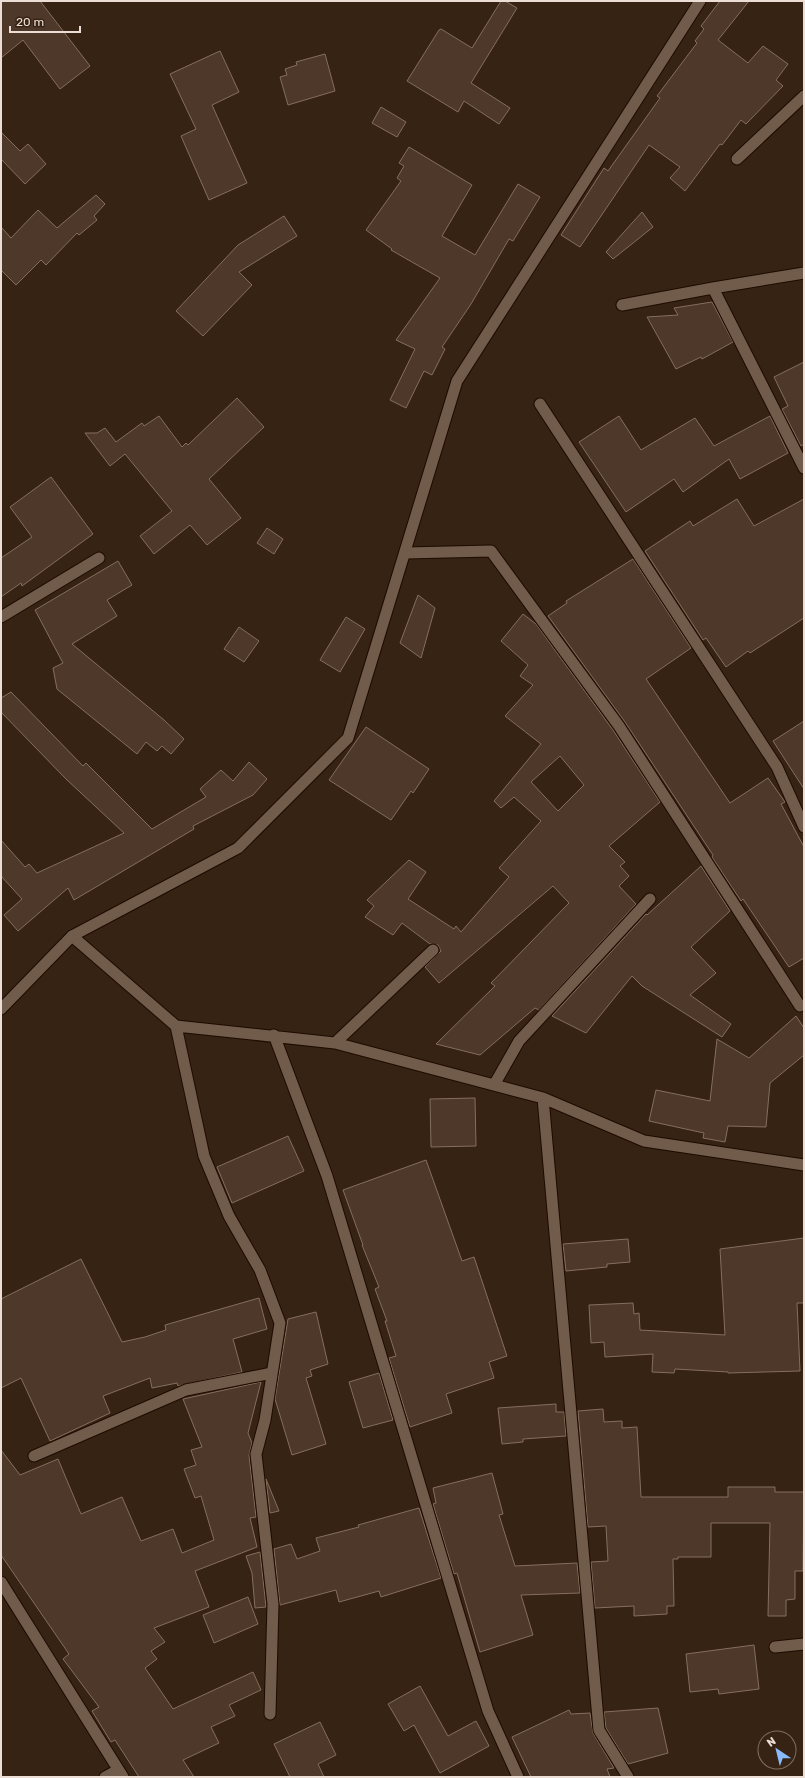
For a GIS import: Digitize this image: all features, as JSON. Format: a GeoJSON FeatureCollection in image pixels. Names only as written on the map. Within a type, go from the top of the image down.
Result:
{"type":"FeatureCollection","features":[{"type":"Feature","properties":{"kind":"street"},"geometry":{"type":"LineString","coordinates":[[1,1009],[72,936],[238,848],[348,738],[457,382],[700,1]]}},
{"type":"Feature","properties":{"kind":"street"},"geometry":{"type":"LineString","coordinates":[[737,158],[804,96]]}},
{"type":"Feature","properties":{"kind":"street"},"geometry":{"type":"LineString","coordinates":[[622,305],[804,273]]}},
{"type":"Feature","properties":{"kind":"street"},"geometry":{"type":"LineString","coordinates":[[714,288],[804,468]]}},
{"type":"Feature","properties":{"kind":"street"},"geometry":{"type":"LineString","coordinates":[[540,404],[777,767],[804,827]]}},
{"type":"Feature","properties":{"kind":"street"},"geometry":{"type":"LineString","coordinates":[[405,553],[491,551],[619,726],[800,1006]]}},
{"type":"Feature","properties":{"kind":"street"},"geometry":{"type":"LineString","coordinates":[[1,617],[98,558]]}},
{"type":"Feature","properties":{"kind":"street"},"geometry":{"type":"LineString","coordinates":[[494,1085],[519,1041],[650,899]]}},
{"type":"Feature","properties":{"kind":"street"},"geometry":{"type":"LineString","coordinates":[[72,936],[176,1026],[274,1035],[335,1043],[543,1098],[644,1141],[804,1165]]}},
{"type":"Feature","properties":{"kind":"street"},"geometry":{"type":"LineString","coordinates":[[335,1043],[433,950]]}},
{"type":"Feature","properties":{"kind":"street"},"geometry":{"type":"LineString","coordinates":[[176,1026],[204,1156],[228,1216],[260,1270],[280,1323],[265,1420],[256,1454],[273,1604],[270,1714]]}},
{"type":"Feature","properties":{"kind":"street"},"geometry":{"type":"LineString","coordinates":[[274,1035],[328,1176],[488,1711],[518,1777]]}},
{"type":"Feature","properties":{"kind":"street"},"geometry":{"type":"LineString","coordinates":[[543,1098],[599,1730],[628,1777]]}},
{"type":"Feature","properties":{"kind":"street"},"geometry":{"type":"LineString","coordinates":[[34,1456],[186,1390],[272,1373]]}},
{"type":"Feature","properties":{"kind":"street"},"geometry":{"type":"LineString","coordinates":[[1,1582],[120,1773],[105,1777]]}},
{"type":"Feature","properties":{"kind":"street"},"geometry":{"type":"LineString","coordinates":[[775,1647],[804,1644]]}},
{"type":"Feature","properties":{"kind":"building"},"geometry":{"type":"Polygon","coordinates":[[[1,1],[40,1],[90,66],[60,89],[23,40],[1,58],[1,1]]]}},
{"type":"Feature","properties":{"kind":"building"},"geometry":{"type":"Polygon","coordinates":[[[501,1],[505,1],[517,8],[471,83],[510,108],[499,124],[464,101],[458,112],[407,81],[439,30],[441,29],[472,48],[501,1]]]}},
{"type":"Feature","properties":{"kind":"building"},"geometry":{"type":"Polygon","coordinates":[[[720,1],[749,1],[718,40],[748,63],[763,46],[788,64],[776,80],[783,86],[746,124],[741,120],[722,145],[720,144],[685,191],[670,178],[680,167],[649,145],[580,247],[561,235],[604,168],[608,171],[660,98],[657,96],[697,43],[695,41],[704,29],[701,26],[720,1]]]}},
{"type":"Feature","properties":{"kind":"building"},"geometry":{"type":"Polygon","coordinates":[[[220,51],[239,92],[212,105],[247,183],[209,200],[181,136],[196,129],[170,74],[220,51]]]}},
{"type":"Feature","properties":{"kind":"building"},"geometry":{"type":"Polygon","coordinates":[[[325,54],[335,91],[288,105],[280,77],[287,75],[285,69],[297,65],[296,62],[325,54]]]}},
{"type":"Feature","properties":{"kind":"building"},"geometry":{"type":"Polygon","coordinates":[[[381,107],[406,122],[397,137],[372,123],[381,107]]]}},
{"type":"Feature","properties":{"kind":"building"},"geometry":{"type":"Polygon","coordinates":[[[1,132],[20,151],[28,144],[46,164],[25,184],[1,159],[1,132]]]}},
{"type":"Feature","properties":{"kind":"building"},"geometry":{"type":"Polygon","coordinates":[[[409,147],[472,185],[442,236],[475,255],[518,184],[540,197],[513,241],[509,239],[471,304],[442,347],[445,349],[432,375],[424,371],[406,408],[390,400],[415,349],[396,340],[440,278],[391,250],[392,249],[366,230],[401,181],[397,178],[404,166],[399,163],[409,147]]]}},
{"type":"Feature","properties":{"kind":"building"},"geometry":{"type":"Polygon","coordinates":[[[96,195],[105,204],[94,216],[97,220],[79,235],[77,233],[46,265],[41,260],[16,285],[1,270],[1,227],[11,238],[38,210],[57,228],[96,195]]]}},
{"type":"Feature","properties":{"kind":"building"},"geometry":{"type":"Polygon","coordinates":[[[642,212],[653,227],[613,259],[606,252],[642,212]]]}},
{"type":"Feature","properties":{"kind":"building"},"geometry":{"type":"Polygon","coordinates":[[[284,216],[297,236],[239,272],[252,285],[203,336],[176,311],[238,245],[284,216]]]}},
{"type":"Feature","properties":{"kind":"building"},"geometry":{"type":"Polygon","coordinates":[[[712,302],[733,342],[702,359],[701,357],[676,369],[647,317],[678,315],[674,308],[712,302]]]}},
{"type":"Feature","properties":{"kind":"building"},"geometry":{"type":"Polygon","coordinates":[[[804,362],[804,444],[801,446],[782,409],[788,406],[774,377],[804,362]]]}},
{"type":"Feature","properties":{"kind":"building"},"geometry":{"type":"Polygon","coordinates":[[[237,398],[264,427],[209,479],[241,518],[207,545],[190,525],[154,554],[140,536],[172,511],[125,454],[110,466],[85,433],[97,433],[105,428],[116,442],[142,423],[144,426],[159,416],[182,447],[186,443],[188,445],[237,398]]]}},
{"type":"Feature","properties":{"kind":"building"},"geometry":{"type":"Polygon","coordinates":[[[619,416],[641,450],[695,418],[714,446],[770,416],[788,453],[740,479],[729,459],[683,492],[674,479],[626,512],[579,442],[619,416]]]}},
{"type":"Feature","properties":{"kind":"building"},"geometry":{"type":"Polygon","coordinates":[[[51,477],[93,534],[22,586],[21,583],[1,597],[1,558],[32,537],[10,507],[51,477]]]}},
{"type":"Feature","properties":{"kind":"building"},"geometry":{"type":"Polygon","coordinates":[[[737,499],[754,526],[804,499],[804,618],[750,653],[748,651],[726,667],[706,638],[703,640],[645,551],[690,521],[693,526],[737,499]]]}},
{"type":"Feature","properties":{"kind":"building"},"geometry":{"type":"Polygon","coordinates":[[[267,528],[283,539],[274,554],[257,543],[267,528]]]}},
{"type":"Feature","properties":{"kind":"building"},"geometry":{"type":"Polygon","coordinates":[[[633,559],[691,648],[646,679],[730,803],[768,778],[785,802],[781,804],[804,847],[804,958],[789,967],[743,899],[741,901],[712,857],[713,855],[625,722],[548,616],[567,603],[566,601],[633,559]]]}},
{"type":"Feature","properties":{"kind":"building"},"geometry":{"type":"Polygon","coordinates":[[[118,561],[132,585],[107,600],[117,616],[72,644],[164,720],[184,739],[171,754],[162,746],[157,751],[146,742],[137,754],[57,689],[53,668],[63,663],[35,610],[118,561]]]}},
{"type":"Feature","properties":{"kind":"building"},"geometry":{"type":"Polygon","coordinates":[[[418,595],[435,608],[421,658],[400,643],[418,595]]]}},
{"type":"Feature","properties":{"kind":"building"},"geometry":{"type":"Polygon","coordinates":[[[523,614],[536,624],[613,730],[660,802],[609,846],[625,862],[620,866],[629,876],[619,886],[636,904],[539,1010],[535,1008],[480,1055],[436,1044],[495,986],[491,983],[569,903],[553,886],[439,983],[425,967],[441,951],[438,945],[430,944],[402,923],[393,935],[365,917],[374,906],[367,900],[409,860],[426,872],[408,899],[454,929],[456,926],[461,932],[509,877],[499,868],[541,821],[514,797],[501,808],[494,801],[541,744],[505,716],[533,685],[520,676],[528,665],[501,641],[523,614]],[[560,756],[531,782],[558,811],[584,785],[560,756]]]}},
{"type":"Feature","properties":{"kind":"building"},"geometry":{"type":"Polygon","coordinates":[[[346,617],[365,629],[340,672],[320,660],[346,617]]]}},
{"type":"Feature","properties":{"kind":"building"},"geometry":{"type":"Polygon","coordinates":[[[239,627],[259,641],[244,662],[224,649],[239,627]]]}},
{"type":"Feature","properties":{"kind":"building"},"geometry":{"type":"Polygon","coordinates":[[[11,692],[83,766],[86,763],[152,829],[206,797],[200,789],[221,770],[233,781],[249,762],[267,779],[253,795],[193,826],[194,829],[74,900],[68,888],[18,931],[4,915],[22,899],[1,876],[1,840],[25,867],[29,864],[37,873],[124,833],[66,779],[1,712],[1,698],[11,692]]]}},
{"type":"Feature","properties":{"kind":"building"},"geometry":{"type":"Polygon","coordinates":[[[804,721],[804,789],[773,741],[804,721]]]}},
{"type":"Feature","properties":{"kind":"building"},"geometry":{"type":"Polygon","coordinates":[[[366,727],[429,769],[413,793],[411,791],[391,820],[329,780],[366,727]]]}},
{"type":"Feature","properties":{"kind":"building"},"geometry":{"type":"Polygon","coordinates":[[[701,866],[730,911],[691,947],[716,973],[690,995],[731,1024],[722,1037],[642,986],[632,976],[586,1033],[552,1016],[646,914],[647,915],[701,866]]]}},
{"type":"Feature","properties":{"kind":"building"},"geometry":{"type":"Polygon","coordinates":[[[796,1016],[804,1028],[804,1055],[770,1083],[766,1127],[728,1126],[725,1142],[703,1138],[704,1133],[649,1121],[656,1090],[710,1101],[717,1039],[749,1058],[796,1016]]]}},
{"type":"Feature","properties":{"kind":"building"},"geometry":{"type":"Polygon","coordinates":[[[475,1098],[476,1146],[431,1147],[430,1099],[475,1098]]]}},
{"type":"Feature","properties":{"kind":"building"},"geometry":{"type":"Polygon","coordinates":[[[288,1136],[304,1171],[232,1203],[217,1167],[288,1136]]]}},
{"type":"Feature","properties":{"kind":"building"},"geometry":{"type":"Polygon","coordinates":[[[426,1160],[462,1261],[474,1257],[507,1356],[489,1362],[494,1378],[446,1394],[452,1413],[410,1427],[389,1358],[396,1356],[385,1321],[387,1321],[375,1289],[379,1287],[362,1245],[343,1190],[426,1160]]]}},
{"type":"Feature","properties":{"kind":"building"},"geometry":{"type":"Polygon","coordinates":[[[804,1238],[804,1303],[797,1303],[800,1371],[728,1373],[675,1369],[674,1373],[652,1372],[653,1354],[605,1357],[604,1342],[591,1343],[589,1305],[633,1303],[634,1314],[639,1313],[640,1330],[725,1335],[720,1249],[804,1238]]]}},
{"type":"Feature","properties":{"kind":"building"},"geometry":{"type":"Polygon","coordinates":[[[628,1239],[630,1262],[607,1264],[607,1267],[566,1271],[563,1244],[628,1239]]]}},
{"type":"Feature","properties":{"kind":"building"},"geometry":{"type":"Polygon","coordinates":[[[81,1259],[122,1342],[145,1337],[166,1330],[165,1325],[259,1298],[267,1329],[233,1339],[242,1372],[178,1386],[177,1383],[152,1388],[150,1378],[103,1396],[110,1413],[50,1441],[21,1378],[1,1388],[1,1299],[81,1259]]]}},
{"type":"Feature","properties":{"kind":"building"},"geometry":{"type":"Polygon","coordinates":[[[316,1312],[328,1364],[310,1370],[312,1376],[306,1378],[326,1444],[292,1455],[275,1399],[288,1319],[316,1312]]]}},
{"type":"Feature","properties":{"kind":"building"},"geometry":{"type":"Polygon","coordinates":[[[379,1373],[393,1420],[363,1428],[349,1382],[379,1373]]]}},
{"type":"Feature","properties":{"kind":"building"},"geometry":{"type":"Polygon","coordinates":[[[261,1382],[248,1433],[252,1443],[249,1455],[256,1517],[250,1518],[257,1547],[195,1571],[209,1607],[154,1628],[165,1642],[151,1651],[157,1659],[145,1668],[173,1709],[253,1672],[261,1690],[229,1705],[235,1716],[211,1727],[219,1743],[183,1760],[194,1777],[139,1777],[115,1740],[111,1742],[92,1711],[99,1707],[63,1659],[69,1654],[1,1555],[1,1450],[20,1475],[58,1459],[81,1514],[122,1497],[141,1541],[173,1529],[182,1553],[214,1540],[201,1496],[195,1498],[184,1469],[196,1465],[191,1450],[202,1447],[183,1399],[261,1382]]]}},
{"type":"Feature","properties":{"kind":"building"},"geometry":{"type":"Polygon","coordinates":[[[556,1404],[556,1412],[564,1412],[566,1436],[523,1439],[523,1442],[502,1444],[498,1408],[556,1404]]]}},
{"type":"Feature","properties":{"kind":"building"},"geometry":{"type":"Polygon","coordinates":[[[603,1409],[604,1422],[622,1421],[622,1428],[637,1427],[641,1497],[728,1497],[728,1487],[775,1487],[775,1492],[804,1492],[803,1571],[795,1571],[795,1599],[786,1600],[786,1616],[768,1616],[770,1523],[711,1523],[711,1557],[678,1557],[678,1559],[673,1559],[674,1606],[667,1606],[667,1614],[634,1616],[634,1606],[595,1608],[591,1562],[608,1561],[606,1526],[588,1527],[578,1411],[603,1409]]]}},
{"type":"Feature","properties":{"kind":"building"},"geometry":{"type":"Polygon","coordinates":[[[492,1473],[503,1514],[499,1515],[515,1566],[577,1563],[580,1593],[521,1595],[533,1635],[480,1652],[457,1573],[454,1574],[433,1504],[436,1503],[433,1488],[492,1473]]]}},
{"type":"Feature","properties":{"kind":"building"},"geometry":{"type":"Polygon","coordinates":[[[266,1479],[279,1511],[270,1513],[266,1479]]]}},
{"type":"Feature","properties":{"kind":"building"},"geometry":{"type":"Polygon","coordinates":[[[419,1508],[441,1578],[381,1597],[379,1591],[339,1602],[336,1590],[280,1605],[274,1549],[291,1544],[297,1559],[320,1551],[316,1538],[359,1527],[358,1525],[419,1508]]]}},
{"type":"Feature","properties":{"kind":"building"},"geometry":{"type":"Polygon","coordinates":[[[260,1552],[266,1607],[255,1608],[252,1573],[246,1556],[260,1552]]]}},
{"type":"Feature","properties":{"kind":"building"},"geometry":{"type":"Polygon","coordinates":[[[248,1597],[258,1624],[214,1643],[203,1615],[248,1597]]]}},
{"type":"Feature","properties":{"kind":"building"},"geometry":{"type":"Polygon","coordinates":[[[754,1645],[759,1689],[719,1694],[718,1689],[690,1692],[686,1654],[754,1645]]]}},
{"type":"Feature","properties":{"kind":"building"},"geometry":{"type":"Polygon","coordinates":[[[420,1686],[448,1736],[476,1721],[489,1746],[440,1773],[414,1725],[404,1731],[388,1704],[420,1686]]]}},
{"type":"Feature","properties":{"kind":"building"},"geometry":{"type":"Polygon","coordinates":[[[658,1708],[668,1753],[628,1764],[606,1728],[604,1712],[658,1708]]]}},
{"type":"Feature","properties":{"kind":"building"},"geometry":{"type":"Polygon","coordinates":[[[569,1710],[571,1714],[590,1713],[593,1733],[614,1768],[607,1769],[610,1777],[531,1777],[512,1737],[569,1710]]]}},
{"type":"Feature","properties":{"kind":"building"},"geometry":{"type":"Polygon","coordinates":[[[320,1722],[336,1755],[318,1764],[324,1777],[290,1777],[274,1744],[320,1722]]]}}]}
